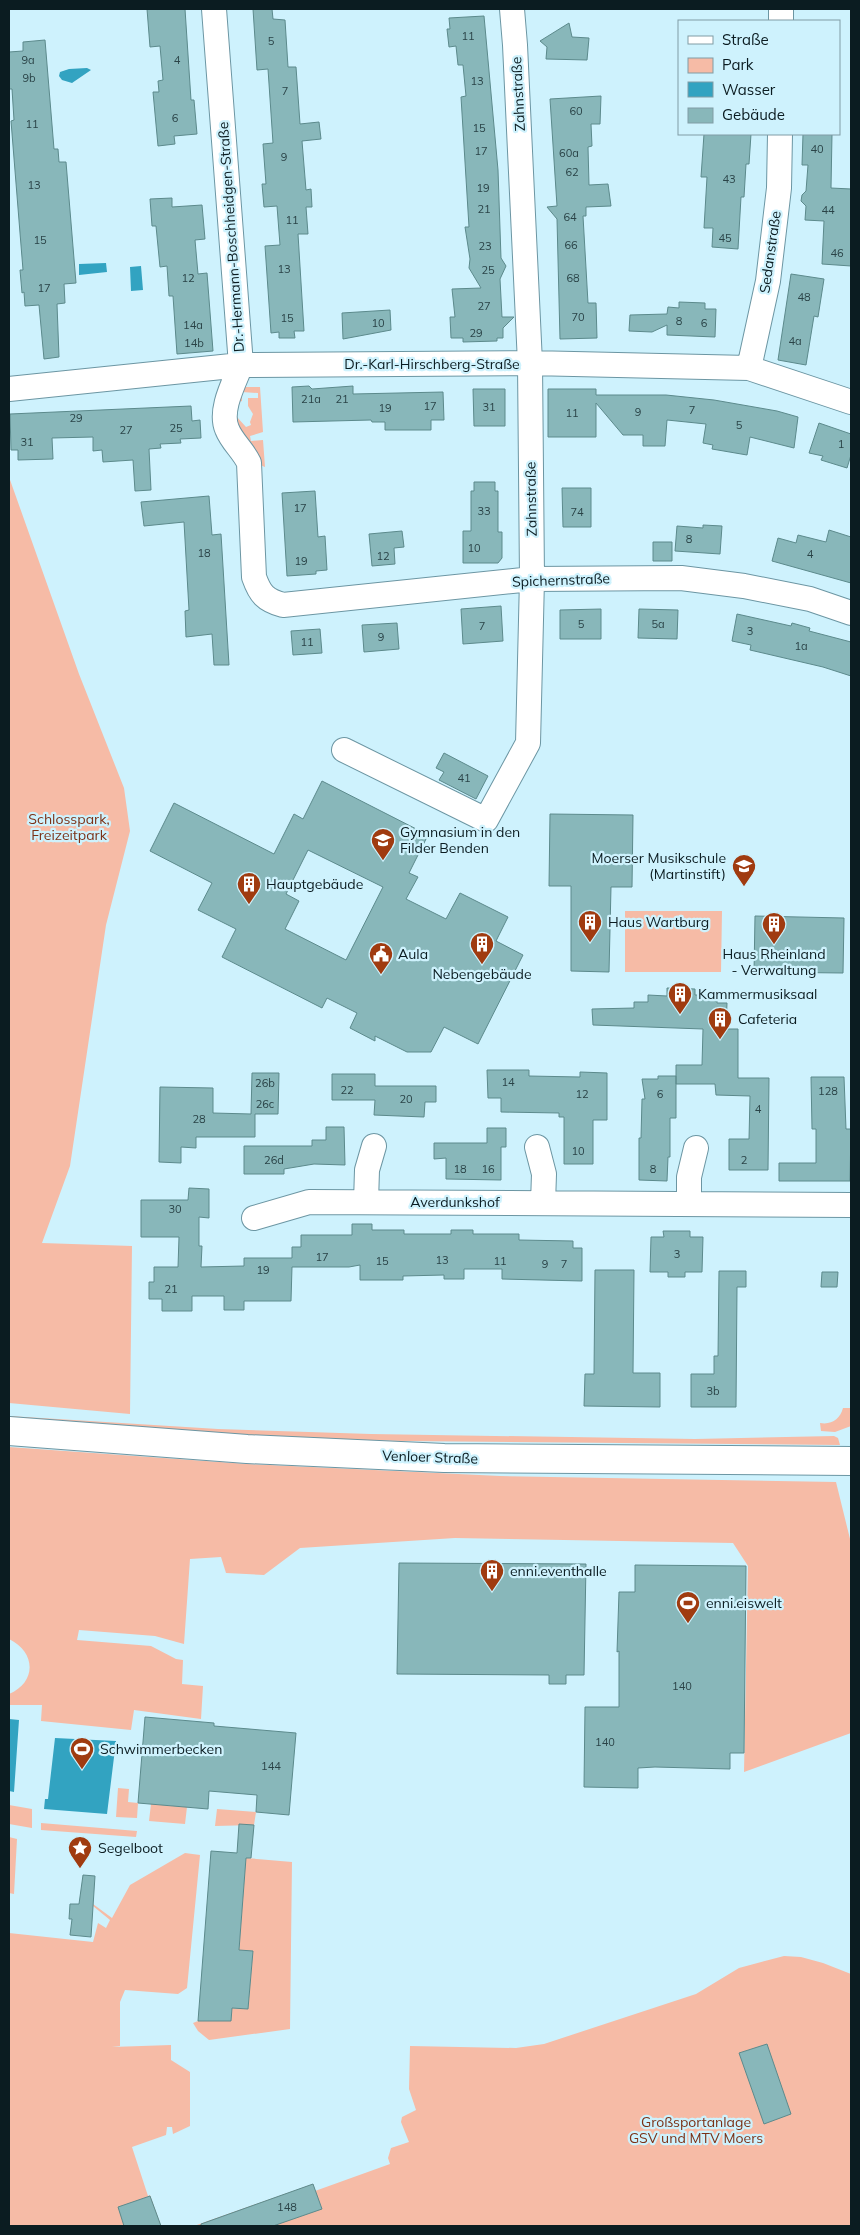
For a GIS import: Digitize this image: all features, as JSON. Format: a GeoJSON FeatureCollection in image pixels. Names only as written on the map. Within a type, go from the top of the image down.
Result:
{"type":"FeatureCollection","features":[{"type":"Feature","properties":{"kind":"main road","name":"Venloer Straße"},"geometry":{"type":"LineString","coordinates":[[9,1431],[247,1449],[444,1458],[851,1461]]}},
{"type":"Feature","properties":{"kind":"street","name":"Dr.-Hermann-Boschheidgen-Straße"},"geometry":{"type":"LineString","coordinates":[[214,9],[241,365],[230,393],[225,413],[226,429],[243,450],[248,462],[254,577],[259,591],[268,601]]}},
{"type":"Feature","properties":{"kind":"street","name":"Zahnstraße"},"geometry":{"type":"LineString","coordinates":[[344,750],[486,820],[528,743],[532,579],[530,363],[516,45],[512,9]]}},
{"type":"Feature","properties":{"kind":"street","name":"Sedanstraße"},"geometry":{"type":"LineString","coordinates":[[749,368],[768,281],[779,188],[780,135]]}},
{"type":"Feature","properties":{"kind":"street","name":"Dr.-Karl-Hirschberg-Straße"},"geometry":{"type":"LineString","coordinates":[[9,389],[241,365],[530,363],[749,368],[851,402]]}},
{"type":"Feature","properties":{"kind":"street","name":"Spichernstraße"},"geometry":{"type":"LineString","coordinates":[[268,601],[283,605],[532,579],[681,578],[744,586],[791,595],[810,599],[851,613]]}},
{"type":"Feature","properties":{"kind":"street"},"geometry":{"type":"LineString","coordinates":[[366,1202],[367,1170],[374,1146]]}},
{"type":"Feature","properties":{"kind":"street"},"geometry":{"type":"LineString","coordinates":[[537,1147],[544,1174],[543,1203]]}},
{"type":"Feature","properties":{"kind":"street"},"geometry":{"type":"LineString","coordinates":[[689,1203],[689,1177],[696,1148]]}},
{"type":"Feature","properties":{"kind":"street","name":"Averdunkshof"},"geometry":{"type":"LineString","coordinates":[[254,1218],[309,1202],[851,1205]]}},
{"type":"Feature","properties":{"kind":"green space"},"geometry":{"type":"Polygon","coordinates":[[[244,387],[260,387],[263,432],[250,436],[251,441],[263,440],[265,467],[260,465],[233,424],[239,389],[244,387]],[[242,392],[242,401],[239,402],[236,416],[246,427],[251,425],[250,422],[253,414],[248,406],[248,398],[258,398],[258,393],[242,392]]]}},
{"type":"Feature","properties":{"kind":"green space","name":"Schlosspark, Freizeitpark"},"geometry":{"type":"Polygon","coordinates":[[[9,477],[79,674],[124,788],[130,831],[106,925],[70,1166],[42,1243],[132,1246],[130,1414],[9,1403],[9,477]]]}},
{"type":"Feature","properties":{"kind":"green space"},"geometry":{"type":"Polygon","coordinates":[[[625,911],[722,911],[721,972],[625,972],[625,911]]]}},
{"type":"Feature","properties":{"kind":"green space"},"geometry":{"type":"Polygon","coordinates":[[[843,1408],[851,1408],[851,1426],[835,1432],[821,1431],[820,1423],[832,1422],[840,1415],[843,1408]]]}},
{"type":"Feature","properties":{"kind":"green space"},"geometry":{"type":"Polygon","coordinates":[[[9,1416],[218,1429],[371,1434],[695,1439],[834,1436],[838,1438],[840,1445],[403,1441],[248,1437],[9,1423],[9,1416]]]}},
{"type":"Feature","properties":{"kind":"green space"},"geometry":{"type":"Polygon","coordinates":[[[9,1447],[248,1464],[500,1476],[836,1482],[851,1543],[851,1733],[744,1772],[748,1566],[733,1543],[455,1538],[300,1548],[264,1575],[226,1573],[221,1557],[190,1559],[184,1644],[155,1636],[79,1630],[77,1640],[151,1646],[176,1659],[183,1660],[182,1684],[203,1686],[201,1719],[134,1710],[131,1730],[41,1721],[42,1705],[9,1705],[9,1694],[25,1682],[30,1667],[24,1651],[9,1639],[9,1447]]]}},
{"type":"Feature","properties":{"kind":"green space"},"geometry":{"type":"Polygon","coordinates":[[[118,1788],[129,1789],[128,1802],[138,1803],[137,1818],[116,1817],[118,1788]]]}},
{"type":"Feature","properties":{"kind":"green space"},"geometry":{"type":"Polygon","coordinates":[[[151,1804],[187,1807],[185,1824],[149,1821],[151,1804]]]}},
{"type":"Feature","properties":{"kind":"green space"},"geometry":{"type":"Polygon","coordinates":[[[9,1805],[32,1809],[32,1828],[9,1824],[9,1805]]]}},
{"type":"Feature","properties":{"kind":"green space"},"geometry":{"type":"Polygon","coordinates":[[[217,1809],[256,1812],[254,1825],[215,1826],[217,1809]]]}},
{"type":"Feature","properties":{"kind":"green space"},"geometry":{"type":"Polygon","coordinates":[[[41,1823],[137,1831],[136,1837],[41,1830],[41,1823]]]}},
{"type":"Feature","properties":{"kind":"green space"},"geometry":{"type":"Polygon","coordinates":[[[9,1837],[17,1839],[14,1894],[9,1893],[9,1837]]]}},
{"type":"Feature","properties":{"kind":"green space"},"geometry":{"type":"Polygon","coordinates":[[[185,1853],[200,1855],[187,1988],[178,1994],[125,1990],[120,2002],[120,2046],[112,2047],[171,2045],[171,2060],[190,2072],[190,2126],[173,2134],[172,2127],[167,2127],[166,2135],[132,2147],[148,2196],[150,2195],[161,2226],[9,2226],[9,1933],[93,1942],[98,1923],[106,1928],[110,1920],[93,1904],[112,1918],[130,1885],[185,1853]]]}},
{"type":"Feature","properties":{"kind":"green space"},"geometry":{"type":"Polygon","coordinates":[[[246,1858],[292,1862],[290,2029],[209,2040],[198,2031],[193,2023],[198,2021],[230,2021],[232,2008],[248,2009],[253,1951],[239,1950],[246,1858]]]}},
{"type":"Feature","properties":{"kind":"green space","name":"Großsportanlage GSV und MTV Moers"},"geometry":{"type":"Polygon","coordinates":[[[784,1956],[801,1957],[851,1974],[851,2226],[194,2226],[313,2184],[315,2191],[390,2164],[388,2158],[391,2148],[409,2142],[401,2122],[402,2117],[416,2110],[409,2089],[410,2046],[516,2048],[544,2044],[696,1994],[739,1968],[784,1956]]]}},
{"type":"Feature","properties":{"kind":"water"},"geometry":{"type":"Polygon","coordinates":[[[87,68],[91,70],[72,83],[62,80],[59,76],[60,72],[69,69],[87,68]]]}},
{"type":"Feature","properties":{"kind":"water"},"geometry":{"type":"Polygon","coordinates":[[[106,263],[107,272],[79,275],[79,264],[106,263]]]}},
{"type":"Feature","properties":{"kind":"water"},"geometry":{"type":"Polygon","coordinates":[[[141,266],[143,290],[131,291],[130,267],[141,266]]]}},
{"type":"Feature","properties":{"kind":"water"},"geometry":{"type":"Polygon","coordinates":[[[9,1719],[19,1720],[14,1792],[9,1791],[9,1719]]]}},
{"type":"Feature","properties":{"kind":"water","name":"Schwimmerbecken"},"geometry":{"type":"Polygon","coordinates":[[[55,1738],[116,1741],[107,1814],[44,1809],[45,1799],[48,1799],[55,1738]]]}},
{"type":"Feature","properties":{"kind":"building"},"geometry":{"type":"Polygon","coordinates":[[[147,9],[185,9],[191,100],[194,100],[197,134],[174,136],[175,144],[158,146],[153,92],[159,92],[158,81],[163,80],[160,46],[150,47],[147,9]]]}},
{"type":"Feature","properties":{"kind":"building"},"geometry":{"type":"Polygon","coordinates":[[[253,9],[272,9],[273,19],[285,20],[288,67],[296,67],[300,124],[319,122],[321,139],[302,141],[306,190],[311,189],[312,207],[306,207],[308,234],[298,234],[304,331],[294,331],[295,338],[279,338],[279,332],[271,333],[265,246],[280,245],[277,206],[264,207],[262,184],[266,184],[263,144],[273,143],[268,69],[257,70],[253,9]]]}},
{"type":"Feature","properties":{"kind":"building"},"geometry":{"type":"Polygon","coordinates":[[[484,16],[498,170],[501,258],[506,266],[500,279],[502,317],[514,317],[503,328],[503,338],[497,338],[497,341],[463,342],[463,338],[451,338],[450,317],[455,317],[452,289],[481,288],[469,268],[470,259],[465,227],[469,227],[461,97],[466,96],[463,65],[458,65],[456,46],[449,47],[447,29],[450,29],[449,18],[484,16]]]}},
{"type":"Feature","properties":{"kind":"building"},"geometry":{"type":"Polygon","coordinates":[[[569,23],[572,37],[589,38],[587,60],[546,59],[547,47],[540,41],[569,23]]]}},
{"type":"Feature","properties":{"kind":"building"},"geometry":{"type":"Polygon","coordinates":[[[45,40],[54,149],[58,149],[59,162],[66,162],[76,283],[64,284],[65,303],[57,304],[59,357],[44,359],[39,305],[25,306],[24,292],[22,293],[20,270],[23,270],[11,121],[14,120],[12,89],[9,89],[9,52],[23,51],[23,42],[45,40]]]}},
{"type":"Feature","properties":{"kind":"building"},"geometry":{"type":"Polygon","coordinates":[[[601,96],[600,124],[591,124],[592,146],[588,147],[589,185],[608,184],[611,206],[586,207],[586,216],[583,216],[588,303],[596,303],[597,338],[560,339],[557,219],[547,207],[557,206],[550,99],[601,96]]]}},
{"type":"Feature","properties":{"kind":"building"},"geometry":{"type":"Polygon","coordinates":[[[704,135],[751,135],[749,164],[746,164],[744,197],[741,197],[738,249],[712,247],[713,228],[704,228],[707,177],[701,177],[704,135]]]}},
{"type":"Feature","properties":{"kind":"building"},"geometry":{"type":"Polygon","coordinates":[[[803,135],[832,135],[831,188],[851,189],[851,266],[822,264],[824,221],[805,220],[806,206],[801,201],[802,195],[806,191],[808,165],[802,165],[803,135]]]}},
{"type":"Feature","properties":{"kind":"building"},"geometry":{"type":"Polygon","coordinates":[[[172,198],[172,207],[202,205],[205,239],[195,240],[198,274],[207,273],[213,351],[177,354],[173,296],[169,296],[167,266],[160,267],[156,226],[152,226],[150,199],[172,198]]]}},
{"type":"Feature","properties":{"kind":"building"},"geometry":{"type":"Polygon","coordinates":[[[791,274],[824,279],[818,317],[814,316],[806,365],[778,360],[791,274]]]}},
{"type":"Feature","properties":{"kind":"building"},"geometry":{"type":"Polygon","coordinates":[[[679,302],[705,303],[705,309],[716,309],[715,337],[667,335],[667,325],[652,332],[629,331],[630,315],[667,314],[668,307],[679,308],[679,302]]]}},
{"type":"Feature","properties":{"kind":"building"},"geometry":{"type":"Polygon","coordinates":[[[390,310],[391,330],[343,339],[342,313],[390,310]]]}},
{"type":"Feature","properties":{"kind":"building"},"geometry":{"type":"Polygon","coordinates":[[[309,386],[312,389],[353,386],[353,394],[443,392],[444,420],[431,420],[431,430],[385,430],[385,422],[372,422],[371,420],[293,422],[292,387],[309,386]]]}},
{"type":"Feature","properties":{"kind":"building"},"geometry":{"type":"Polygon","coordinates":[[[473,389],[505,389],[505,426],[474,426],[473,389]]]}},
{"type":"Feature","properties":{"kind":"building"},"geometry":{"type":"Polygon","coordinates":[[[548,389],[596,389],[596,395],[666,395],[714,400],[777,411],[798,417],[794,448],[750,437],[747,455],[712,449],[713,445],[703,443],[706,424],[667,420],[665,446],[643,446],[643,435],[623,435],[596,403],[596,437],[548,437],[548,389]]]}},
{"type":"Feature","properties":{"kind":"building"},"geometry":{"type":"Polygon","coordinates":[[[191,406],[192,421],[200,420],[201,438],[180,439],[181,443],[160,444],[161,448],[149,449],[151,490],[135,491],[133,460],[103,462],[102,450],[93,451],[93,437],[52,438],[53,459],[18,460],[18,450],[11,450],[10,414],[191,406]]]}},
{"type":"Feature","properties":{"kind":"building"},"geometry":{"type":"Polygon","coordinates":[[[819,423],[851,434],[851,455],[847,468],[821,460],[823,456],[809,453],[819,423]]]}},
{"type":"Feature","properties":{"kind":"building"},"geometry":{"type":"Polygon","coordinates":[[[474,482],[495,482],[495,491],[498,491],[498,532],[502,532],[502,558],[498,563],[463,563],[463,531],[471,531],[471,491],[474,491],[474,482]]]}},
{"type":"Feature","properties":{"kind":"building"},"geometry":{"type":"Polygon","coordinates":[[[562,488],[591,488],[591,527],[563,527],[562,488]]]}},
{"type":"Feature","properties":{"kind":"building"},"geometry":{"type":"Polygon","coordinates":[[[315,491],[318,537],[325,536],[327,570],[316,571],[316,574],[287,576],[282,493],[315,491]]]}},
{"type":"Feature","properties":{"kind":"building"},"geometry":{"type":"Polygon","coordinates":[[[209,496],[212,535],[221,534],[229,665],[214,665],[212,634],[186,637],[185,611],[189,610],[184,522],[144,526],[141,502],[209,496]]]}},
{"type":"Feature","properties":{"kind":"building"},"geometry":{"type":"Polygon","coordinates":[[[703,525],[722,526],[720,554],[675,551],[677,526],[703,528],[703,525]]]}},
{"type":"Feature","properties":{"kind":"building"},"geometry":{"type":"Polygon","coordinates":[[[829,530],[851,537],[851,583],[772,561],[778,538],[796,543],[798,535],[826,542],[829,530]]]}},
{"type":"Feature","properties":{"kind":"building"},"geometry":{"type":"Polygon","coordinates":[[[402,531],[404,547],[394,548],[395,564],[372,566],[369,534],[402,531]]]}},
{"type":"Feature","properties":{"kind":"building"},"geometry":{"type":"Polygon","coordinates":[[[653,542],[672,542],[672,561],[653,561],[653,542]]]}},
{"type":"Feature","properties":{"kind":"building"},"geometry":{"type":"Polygon","coordinates":[[[501,606],[503,641],[463,644],[461,609],[501,606]]]}},
{"type":"Feature","properties":{"kind":"building"},"geometry":{"type":"Polygon","coordinates":[[[601,609],[601,639],[560,639],[560,610],[601,609]]]}},
{"type":"Feature","properties":{"kind":"building"},"geometry":{"type":"Polygon","coordinates":[[[639,609],[678,610],[677,639],[638,638],[639,609]]]}},
{"type":"Feature","properties":{"kind":"building"},"geometry":{"type":"Polygon","coordinates":[[[737,614],[791,626],[792,623],[810,628],[809,631],[851,642],[851,676],[823,667],[750,650],[751,645],[732,641],[737,614]]]}},
{"type":"Feature","properties":{"kind":"building"},"geometry":{"type":"Polygon","coordinates":[[[397,623],[399,649],[364,652],[362,625],[397,623]]]}},
{"type":"Feature","properties":{"kind":"building"},"geometry":{"type":"Polygon","coordinates":[[[320,629],[322,653],[293,655],[291,631],[320,629]]]}},
{"type":"Feature","properties":{"kind":"building"},"geometry":{"type":"Polygon","coordinates":[[[444,753],[488,776],[476,799],[439,780],[444,772],[436,768],[444,753]]]}},
{"type":"Feature","properties":{"kind":"building"},"geometry":{"type":"Polygon","coordinates":[[[322,781],[428,835],[409,873],[418,877],[406,899],[446,919],[460,893],[508,917],[496,941],[523,955],[478,1044],[444,1027],[431,1052],[407,1052],[375,1036],[375,1041],[350,1028],[357,1013],[327,998],[322,1008],[222,957],[236,929],[198,910],[212,883],[150,851],[174,803],[274,854],[294,814],[303,819],[322,781]],[[308,850],[286,894],[299,901],[285,929],[346,960],[383,887],[308,850]]]}},
{"type":"Feature","properties":{"kind":"building"},"geometry":{"type":"Polygon","coordinates":[[[550,814],[633,815],[632,887],[611,887],[609,972],[571,971],[571,886],[549,886],[550,814]]]}},
{"type":"Feature","properties":{"kind":"building"},"geometry":{"type":"Polygon","coordinates":[[[755,916],[844,918],[843,973],[754,972],[755,916]]]}},
{"type":"Feature","properties":{"kind":"building"},"geometry":{"type":"Polygon","coordinates":[[[667,988],[695,989],[695,995],[713,995],[713,998],[717,998],[717,1003],[727,1003],[726,1029],[738,1029],[738,1078],[769,1078],[768,1170],[729,1170],[729,1139],[749,1139],[750,1096],[716,1095],[715,1084],[676,1084],[676,1065],[702,1065],[703,1029],[593,1025],[592,1009],[634,1008],[634,1002],[648,1002],[648,995],[667,996],[667,988]]]}},
{"type":"Feature","properties":{"kind":"building"},"geometry":{"type":"Polygon","coordinates":[[[487,1070],[529,1070],[529,1076],[580,1077],[580,1072],[607,1073],[607,1120],[593,1120],[593,1164],[564,1164],[564,1117],[559,1117],[559,1113],[501,1112],[501,1098],[488,1098],[487,1070]]]}},
{"type":"Feature","properties":{"kind":"building"},"geometry":{"type":"Polygon","coordinates":[[[252,1073],[279,1073],[278,1114],[255,1114],[255,1137],[196,1137],[196,1148],[181,1147],[181,1163],[159,1162],[160,1087],[213,1088],[213,1113],[251,1114],[252,1073]]]}},
{"type":"Feature","properties":{"kind":"building"},"geometry":{"type":"Polygon","coordinates":[[[332,1074],[375,1074],[375,1086],[436,1086],[436,1102],[425,1102],[424,1117],[374,1115],[375,1100],[332,1100],[332,1074]]]}},
{"type":"Feature","properties":{"kind":"building"},"geometry":{"type":"Polygon","coordinates":[[[658,1076],[676,1076],[676,1118],[670,1118],[670,1157],[668,1157],[667,1181],[639,1180],[639,1138],[641,1138],[642,1099],[645,1099],[642,1079],[658,1079],[658,1076]]]}},
{"type":"Feature","properties":{"kind":"building"},"geometry":{"type":"Polygon","coordinates":[[[811,1077],[844,1077],[846,1129],[851,1129],[850,1181],[779,1181],[779,1163],[816,1163],[816,1129],[812,1129],[811,1077]]]}},
{"type":"Feature","properties":{"kind":"building"},"geometry":{"type":"Polygon","coordinates":[[[326,1127],[344,1127],[345,1165],[314,1164],[284,1169],[284,1174],[244,1174],[244,1146],[312,1146],[312,1140],[326,1140],[326,1127]]]}},
{"type":"Feature","properties":{"kind":"building"},"geometry":{"type":"Polygon","coordinates":[[[487,1128],[506,1128],[506,1147],[501,1147],[501,1180],[446,1179],[446,1158],[434,1159],[434,1143],[487,1143],[487,1128]]]}},
{"type":"Feature","properties":{"kind":"building"},"geometry":{"type":"Polygon","coordinates":[[[189,1188],[209,1189],[209,1218],[199,1217],[199,1246],[202,1246],[201,1267],[244,1266],[244,1258],[292,1258],[292,1247],[301,1247],[301,1235],[352,1235],[352,1224],[372,1224],[372,1230],[404,1230],[404,1234],[451,1234],[451,1230],[473,1230],[473,1234],[519,1234],[519,1240],[573,1241],[573,1248],[582,1248],[582,1281],[502,1279],[502,1269],[464,1269],[464,1279],[444,1279],[444,1275],[403,1276],[403,1280],[360,1280],[360,1265],[349,1267],[292,1267],[291,1301],[244,1301],[244,1310],[224,1310],[224,1296],[192,1296],[192,1311],[162,1311],[162,1299],[149,1299],[149,1282],[154,1282],[154,1267],[178,1267],[179,1237],[141,1237],[141,1200],[188,1200],[189,1188]]]}},
{"type":"Feature","properties":{"kind":"building"},"geometry":{"type":"Polygon","coordinates":[[[663,1231],[690,1231],[690,1237],[703,1237],[702,1272],[685,1272],[685,1277],[668,1277],[668,1272],[650,1272],[651,1237],[664,1237],[663,1231]]]}},
{"type":"Feature","properties":{"kind":"building"},"geometry":{"type":"Polygon","coordinates":[[[595,1270],[634,1270],[633,1373],[660,1373],[660,1407],[584,1406],[585,1374],[594,1374],[595,1270]]]}},
{"type":"Feature","properties":{"kind":"building"},"geometry":{"type":"Polygon","coordinates":[[[719,1271],[746,1271],[746,1287],[737,1287],[736,1407],[691,1407],[691,1374],[714,1374],[714,1356],[718,1356],[719,1271]]]}},
{"type":"Feature","properties":{"kind":"building"},"geometry":{"type":"Polygon","coordinates":[[[822,1272],[838,1272],[837,1287],[821,1287],[822,1272]]]}},
{"type":"Feature","properties":{"kind":"building","name":"enni.eventhalle"},"geometry":{"type":"Polygon","coordinates":[[[399,1563],[586,1564],[584,1675],[566,1675],[566,1684],[549,1684],[549,1675],[397,1674],[399,1563]]]}},
{"type":"Feature","properties":{"kind":"building","name":"enni.eiswelt"},"geometry":{"type":"Polygon","coordinates":[[[635,1565],[746,1566],[744,1753],[730,1753],[730,1769],[638,1768],[638,1788],[584,1787],[585,1707],[619,1707],[619,1651],[617,1652],[619,1592],[635,1592],[635,1565]]]}},
{"type":"Feature","properties":{"kind":"building"},"geometry":{"type":"Polygon","coordinates":[[[145,1717],[214,1723],[214,1726],[296,1733],[289,1815],[256,1812],[257,1795],[209,1791],[208,1809],[138,1803],[145,1717]]]}},
{"type":"Feature","properties":{"kind":"building"},"geometry":{"type":"Polygon","coordinates":[[[239,1824],[254,1825],[251,1858],[246,1858],[239,1950],[253,1951],[248,2009],[232,2008],[231,2021],[198,2021],[211,1851],[237,1853],[239,1824]]]}},
{"type":"Feature","properties":{"kind":"building"},"geometry":{"type":"Polygon","coordinates":[[[83,1875],[95,1876],[91,1937],[70,1935],[72,1919],[69,1919],[70,1904],[79,1904],[83,1875]]]}},
{"type":"Feature","properties":{"kind":"building"},"geometry":{"type":"Polygon","coordinates":[[[767,2044],[791,2114],[764,2124],[739,2053],[767,2044]]]}},
{"type":"Feature","properties":{"kind":"building"},"geometry":{"type":"Polygon","coordinates":[[[313,2184],[322,2209],[273,2226],[201,2226],[201,2224],[313,2184]]]}},
{"type":"Feature","properties":{"kind":"building"},"geometry":{"type":"Polygon","coordinates":[[[150,2196],[161,2226],[124,2226],[118,2207],[150,2196]]]}},
{"type":"Feature","properties":{"kind":"place","name":"Gymnasium in den Filder Benden"},"geometry":{"type":"Point","coordinates":[383,861]}},
{"type":"Feature","properties":{"kind":"place","name":"Moerser Musikschule (Martinstift)"},"geometry":{"type":"Point","coordinates":[744,887]}},
{"type":"Feature","properties":{"kind":"place","name":"Hauptgebäude"},"geometry":{"type":"Point","coordinates":[249,905]}},
{"type":"Feature","properties":{"kind":"place","name":"Haus Wartburg"},"geometry":{"type":"Point","coordinates":[590,943]}},
{"type":"Feature","properties":{"kind":"place","name":"Haus Rheinland - Verwaltung"},"geometry":{"type":"Point","coordinates":[774,945]}},
{"type":"Feature","properties":{"kind":"place","name":"Nebengebäude"},"geometry":{"type":"Point","coordinates":[482,965]}},
{"type":"Feature","properties":{"kind":"place","name":"Aula"},"geometry":{"type":"Point","coordinates":[381,975]}},
{"type":"Feature","properties":{"kind":"place","name":"Kammermusiksaal"},"geometry":{"type":"Point","coordinates":[680,1015]}},
{"type":"Feature","properties":{"kind":"place","name":"Cafeteria"},"geometry":{"type":"Point","coordinates":[720,1040]}},
{"type":"Feature","properties":{"kind":"place","name":"enni.eventhalle"},"geometry":{"type":"Point","coordinates":[492,1592]}},
{"type":"Feature","properties":{"kind":"place","name":"enni.eiswelt"},"geometry":{"type":"Point","coordinates":[688,1624]}},
{"type":"Feature","properties":{"kind":"place","name":"Schwimmerbecken"},"geometry":{"type":"Point","coordinates":[82,1770]}},
{"type":"Feature","properties":{"kind":"place","name":"Segelboot"},"geometry":{"type":"Point","coordinates":[80,1869]}}]}
